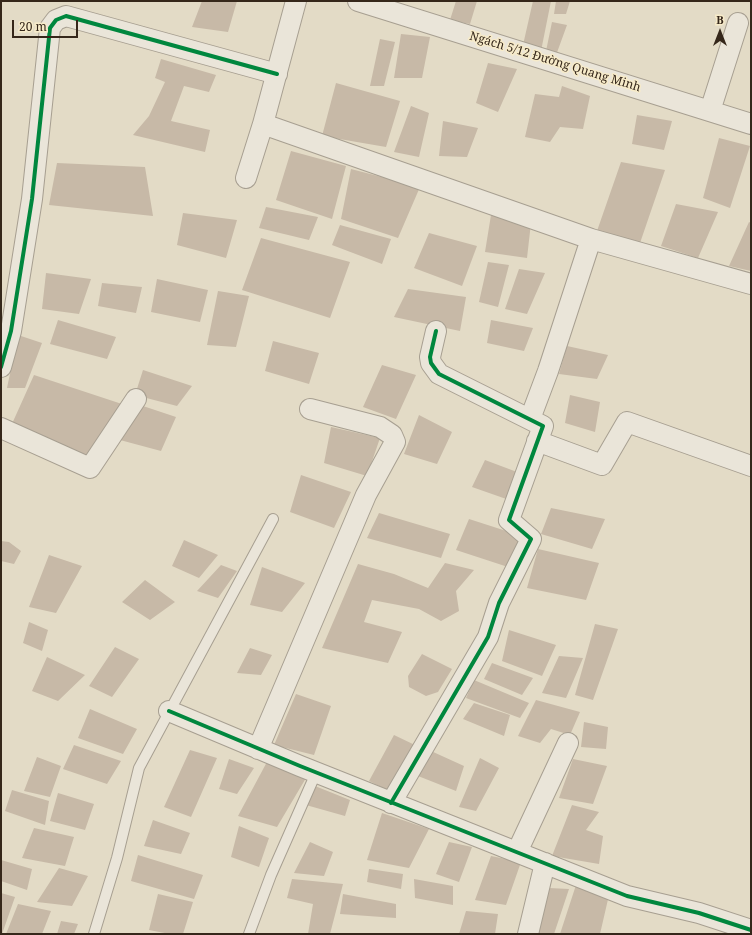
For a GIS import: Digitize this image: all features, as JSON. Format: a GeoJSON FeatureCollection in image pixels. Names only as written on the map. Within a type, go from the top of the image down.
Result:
{"type":"FeatureCollection","features":[{"type":"Feature","properties":{"kind":"street"},"geometry":{"type":"LineString","coordinates":[[246,178],[263,124],[296,1]]}},
{"type":"Feature","properties":{"kind":"street","name":"Ngách 5/12 Đường Quang Minh"},"geometry":{"type":"LineString","coordinates":[[358,1],[751,124]]}},
{"type":"Feature","properties":{"kind":"street"},"geometry":{"type":"LineString","coordinates":[[1,367],[11,331],[32,199],[50,28],[56,20],[66,16],[277,74]]}},
{"type":"Feature","properties":{"kind":"street"},"geometry":{"type":"LineString","coordinates":[[710,111],[738,22]]}},
{"type":"Feature","properties":{"kind":"street"},"geometry":{"type":"LineString","coordinates":[[263,124],[591,239],[751,284]]}},
{"type":"Feature","properties":{"kind":"street"},"geometry":{"type":"LineString","coordinates":[[530,419],[548,371],[591,239]]}},
{"type":"Feature","properties":{"kind":"street"},"geometry":{"type":"LineString","coordinates":[[392,803],[488,637],[499,603],[531,539],[509,520],[543,426],[439,374],[431,363],[430,357],[436,331]]}},
{"type":"Feature","properties":{"kind":"street"},"geometry":{"type":"LineString","coordinates":[[1,428],[90,468],[136,399]]}},
{"type":"Feature","properties":{"kind":"street"},"geometry":{"type":"LineString","coordinates":[[258,749],[366,495],[395,442],[392,436],[380,427],[310,409]]}},
{"type":"Feature","properties":{"kind":"street"},"geometry":{"type":"LineString","coordinates":[[537,441],[602,465],[627,422],[751,466]]}},
{"type":"Feature","properties":{"kind":"street"},"geometry":{"type":"LineString","coordinates":[[169,711],[316,773],[627,896],[699,913],[751,930]]}},
{"type":"Feature","properties":{"kind":"street"},"geometry":{"type":"LineString","coordinates":[[517,852],[568,743]]}},
{"type":"Feature","properties":{"kind":"street"},"geometry":{"type":"LineString","coordinates":[[528,934],[545,863]]}},
{"type":"Feature","properties":{"kind":"lane"},"geometry":{"type":"LineString","coordinates":[[94,934],[117,858],[139,768],[272,519]]}},
{"type":"Feature","properties":{"kind":"lane"},"geometry":{"type":"LineString","coordinates":[[249,934],[271,875],[316,773]]}},
{"type":"Feature","properties":{"kind":"building"},"geometry":{"type":"Polygon","coordinates":[[[202,1],[237,1],[228,32],[192,27],[202,1]]]}},
{"type":"Feature","properties":{"kind":"building"},"geometry":{"type":"Polygon","coordinates":[[[456,1],[477,1],[470,24],[450,20],[456,1]]]}},
{"type":"Feature","properties":{"kind":"building"},"geometry":{"type":"Polygon","coordinates":[[[533,1],[551,1],[541,51],[523,45],[533,1]]]}},
{"type":"Feature","properties":{"kind":"building"},"geometry":{"type":"Polygon","coordinates":[[[556,1],[570,1],[566,14],[554,14],[556,1]]]}},
{"type":"Feature","properties":{"kind":"building"},"geometry":{"type":"Polygon","coordinates":[[[552,22],[567,25],[555,58],[545,56],[552,22]]]}},
{"type":"Feature","properties":{"kind":"building"},"geometry":{"type":"Polygon","coordinates":[[[401,34],[430,37],[422,78],[394,78],[401,34]]]}},
{"type":"Feature","properties":{"kind":"building"},"geometry":{"type":"Polygon","coordinates":[[[380,39],[395,42],[384,86],[370,86],[380,39]]]}},
{"type":"Feature","properties":{"kind":"building"},"geometry":{"type":"Polygon","coordinates":[[[161,59],[216,75],[209,92],[184,86],[171,121],[210,130],[205,152],[133,135],[149,116],[165,82],[155,78],[161,59]]]}},
{"type":"Feature","properties":{"kind":"building"},"geometry":{"type":"Polygon","coordinates":[[[488,63],[517,69],[498,112],[476,103],[488,63]]]}},
{"type":"Feature","properties":{"kind":"building"},"geometry":{"type":"Polygon","coordinates":[[[336,83],[400,101],[386,147],[322,136],[336,83]]]}},
{"type":"Feature","properties":{"kind":"building"},"geometry":{"type":"Polygon","coordinates":[[[562,86],[590,96],[583,129],[560,127],[550,142],[525,137],[535,94],[559,97],[562,86]]]}},
{"type":"Feature","properties":{"kind":"building"},"geometry":{"type":"Polygon","coordinates":[[[411,106],[429,113],[419,157],[394,152],[411,106]]]}},
{"type":"Feature","properties":{"kind":"building"},"geometry":{"type":"Polygon","coordinates":[[[637,115],[672,121],[664,150],[632,144],[637,115]]]}},
{"type":"Feature","properties":{"kind":"building"},"geometry":{"type":"Polygon","coordinates":[[[443,121],[478,128],[467,157],[439,156],[443,121]]]}},
{"type":"Feature","properties":{"kind":"building"},"geometry":{"type":"Polygon","coordinates":[[[719,138],[750,146],[730,208],[703,198],[719,138]]]}},
{"type":"Feature","properties":{"kind":"building"},"geometry":{"type":"Polygon","coordinates":[[[291,151],[346,166],[332,219],[276,200],[291,151]]]}},
{"type":"Feature","properties":{"kind":"building"},"geometry":{"type":"Polygon","coordinates":[[[621,162],[665,170],[640,243],[597,231],[621,162]]]}},
{"type":"Feature","properties":{"kind":"building"},"geometry":{"type":"Polygon","coordinates":[[[57,163],[145,167],[153,216],[49,205],[57,163]]]}},
{"type":"Feature","properties":{"kind":"building"},"geometry":{"type":"Polygon","coordinates":[[[351,169],[420,187],[398,238],[341,219],[351,169]]]}},
{"type":"Feature","properties":{"kind":"building"},"geometry":{"type":"Polygon","coordinates":[[[676,204],[718,212],[698,258],[661,246],[676,204]]]}},
{"type":"Feature","properties":{"kind":"building"},"geometry":{"type":"Polygon","coordinates":[[[266,207],[318,217],[309,240],[259,228],[266,207]]]}},
{"type":"Feature","properties":{"kind":"building"},"geometry":{"type":"Polygon","coordinates":[[[183,213],[237,220],[226,258],[177,245],[183,213]]]}},
{"type":"Feature","properties":{"kind":"building"},"geometry":{"type":"Polygon","coordinates":[[[491,215],[531,223],[527,258],[485,252],[491,215]]]}},
{"type":"Feature","properties":{"kind":"building"},"geometry":{"type":"Polygon","coordinates":[[[749,222],[751,223],[751,271],[729,266],[749,222]]]}},
{"type":"Feature","properties":{"kind":"building"},"geometry":{"type":"Polygon","coordinates":[[[340,225],[391,239],[382,264],[332,245],[340,225]]]}},
{"type":"Feature","properties":{"kind":"building"},"geometry":{"type":"Polygon","coordinates":[[[429,233],[477,246],[462,286],[414,268],[429,233]]]}},
{"type":"Feature","properties":{"kind":"building"},"geometry":{"type":"Polygon","coordinates":[[[261,238],[350,262],[330,318],[242,290],[261,238]]]}},
{"type":"Feature","properties":{"kind":"building"},"geometry":{"type":"Polygon","coordinates":[[[488,262],[509,265],[498,307],[479,302],[488,262]]]}},
{"type":"Feature","properties":{"kind":"building"},"geometry":{"type":"Polygon","coordinates":[[[519,269],[545,273],[527,314],[505,309],[519,269]]]}},
{"type":"Feature","properties":{"kind":"building"},"geometry":{"type":"Polygon","coordinates":[[[46,273],[91,279],[79,314],[42,309],[46,273]]]}},
{"type":"Feature","properties":{"kind":"building"},"geometry":{"type":"Polygon","coordinates":[[[157,279],[208,290],[200,322],[151,312],[157,279]]]}},
{"type":"Feature","properties":{"kind":"building"},"geometry":{"type":"Polygon","coordinates":[[[102,283],[142,287],[136,313],[98,306],[102,283]]]}},
{"type":"Feature","properties":{"kind":"building"},"geometry":{"type":"Polygon","coordinates":[[[408,289],[466,297],[460,331],[394,317],[408,289]]]}},
{"type":"Feature","properties":{"kind":"building"},"geometry":{"type":"Polygon","coordinates":[[[218,291],[249,296],[236,347],[207,345],[218,291]]]}},
{"type":"Feature","properties":{"kind":"building"},"geometry":{"type":"Polygon","coordinates":[[[58,320],[116,337],[107,359],[50,344],[58,320]]]}},
{"type":"Feature","properties":{"kind":"building"},"geometry":{"type":"Polygon","coordinates":[[[491,320],[533,328],[524,351],[487,343],[491,320]]]}},
{"type":"Feature","properties":{"kind":"building"},"geometry":{"type":"Polygon","coordinates":[[[18,335],[42,343],[25,388],[7,388],[18,335]]]}},
{"type":"Feature","properties":{"kind":"building"},"geometry":{"type":"Polygon","coordinates":[[[273,341],[319,353],[309,384],[265,371],[273,341]]]}},
{"type":"Feature","properties":{"kind":"building"},"geometry":{"type":"Polygon","coordinates":[[[567,346],[608,355],[597,379],[559,374],[567,346]]]}},
{"type":"Feature","properties":{"kind":"building"},"geometry":{"type":"Polygon","coordinates":[[[382,365],[416,375],[396,419],[363,407],[382,365]]]}},
{"type":"Feature","properties":{"kind":"building"},"geometry":{"type":"Polygon","coordinates":[[[143,370],[192,386],[177,406],[135,395],[143,370]]]}},
{"type":"Feature","properties":{"kind":"building"},"geometry":{"type":"Polygon","coordinates":[[[34,375],[128,406],[91,460],[11,426],[34,375]]]}},
{"type":"Feature","properties":{"kind":"building"},"geometry":{"type":"Polygon","coordinates":[[[570,395],[600,402],[595,432],[565,423],[570,395]]]}},
{"type":"Feature","properties":{"kind":"building"},"geometry":{"type":"Polygon","coordinates":[[[134,403],[176,417],[161,451],[120,440],[134,403]]]}},
{"type":"Feature","properties":{"kind":"building"},"geometry":{"type":"Polygon","coordinates":[[[419,415],[452,432],[437,464],[404,454],[419,415]]]}},
{"type":"Feature","properties":{"kind":"building"},"geometry":{"type":"Polygon","coordinates":[[[331,427],[380,438],[367,476],[324,463],[331,427]]]}},
{"type":"Feature","properties":{"kind":"building"},"geometry":{"type":"Polygon","coordinates":[[[485,460],[525,475],[512,501],[472,487],[485,460]]]}},
{"type":"Feature","properties":{"kind":"building"},"geometry":{"type":"Polygon","coordinates":[[[301,475],[351,492],[334,528],[290,512],[301,475]]]}},
{"type":"Feature","properties":{"kind":"building"},"geometry":{"type":"Polygon","coordinates":[[[551,508],[605,519],[592,549],[541,534],[551,508]]]}},
{"type":"Feature","properties":{"kind":"building"},"geometry":{"type":"Polygon","coordinates":[[[379,513],[450,534],[441,558],[367,538],[379,513]]]}},
{"type":"Feature","properties":{"kind":"building"},"geometry":{"type":"Polygon","coordinates":[[[469,519],[528,538],[508,567],[456,550],[469,519]]]}},
{"type":"Feature","properties":{"kind":"building"},"geometry":{"type":"Polygon","coordinates":[[[184,540],[218,555],[199,578],[172,566],[184,540]]]}},
{"type":"Feature","properties":{"kind":"building"},"geometry":{"type":"Polygon","coordinates":[[[1,541],[9,542],[21,551],[14,564],[1,561],[1,541]]]}},
{"type":"Feature","properties":{"kind":"building"},"geometry":{"type":"Polygon","coordinates":[[[538,549],[599,563],[586,600],[527,588],[538,549]]]}},
{"type":"Feature","properties":{"kind":"building"},"geometry":{"type":"Polygon","coordinates":[[[49,555],[82,566],[56,613],[29,607],[49,555]]]}},
{"type":"Feature","properties":{"kind":"building"},"geometry":{"type":"Polygon","coordinates":[[[445,563],[474,570],[456,591],[459,611],[441,621],[419,609],[372,600],[364,622],[402,632],[388,663],[322,648],[358,564],[394,574],[428,588],[445,563]]]}},
{"type":"Feature","properties":{"kind":"building"},"geometry":{"type":"Polygon","coordinates":[[[221,565],[237,571],[218,598],[197,591],[221,565]]]}},
{"type":"Feature","properties":{"kind":"building"},"geometry":{"type":"Polygon","coordinates":[[[262,567],[305,583],[282,612],[250,605],[262,567]]]}},
{"type":"Feature","properties":{"kind":"building"},"geometry":{"type":"Polygon","coordinates":[[[145,580],[175,602],[150,620],[122,602],[145,580]]]}},
{"type":"Feature","properties":{"kind":"building"},"geometry":{"type":"Polygon","coordinates":[[[29,622],[48,630],[42,651],[23,643],[29,622]]]}},
{"type":"Feature","properties":{"kind":"building"},"geometry":{"type":"Polygon","coordinates":[[[595,624],[618,629],[593,700],[575,695],[595,624]]]}},
{"type":"Feature","properties":{"kind":"building"},"geometry":{"type":"Polygon","coordinates":[[[509,630],[556,645],[542,676],[502,661],[509,630]]]}},
{"type":"Feature","properties":{"kind":"building"},"geometry":{"type":"Polygon","coordinates":[[[115,647],[139,659],[112,697],[89,686],[115,647]]]}},
{"type":"Feature","properties":{"kind":"building"},"geometry":{"type":"Polygon","coordinates":[[[250,648],[272,655],[261,675],[237,673],[250,648]]]}},
{"type":"Feature","properties":{"kind":"building"},"geometry":{"type":"Polygon","coordinates":[[[422,654],[452,669],[438,692],[426,696],[409,687],[408,676],[422,654]]]}},
{"type":"Feature","properties":{"kind":"building"},"geometry":{"type":"Polygon","coordinates":[[[559,656],[583,658],[566,698],[542,693],[559,656]]]}},
{"type":"Feature","properties":{"kind":"building"},"geometry":{"type":"Polygon","coordinates":[[[47,657],[85,675],[58,701],[32,691],[47,657]]]}},
{"type":"Feature","properties":{"kind":"building"},"geometry":{"type":"Polygon","coordinates":[[[492,663],[533,678],[522,695],[484,679],[492,663]]]}},
{"type":"Feature","properties":{"kind":"building"},"geometry":{"type":"Polygon","coordinates":[[[474,680],[529,703],[520,718],[466,698],[474,680]]]}},
{"type":"Feature","properties":{"kind":"building"},"geometry":{"type":"Polygon","coordinates":[[[296,694],[331,706],[314,755],[274,745],[296,694]]]}},
{"type":"Feature","properties":{"kind":"building"},"geometry":{"type":"Polygon","coordinates":[[[536,700],[580,712],[570,735],[551,729],[540,743],[518,736],[536,700]]]}},
{"type":"Feature","properties":{"kind":"building"},"geometry":{"type":"Polygon","coordinates":[[[474,703],[510,715],[504,736],[463,719],[474,703]]]}},
{"type":"Feature","properties":{"kind":"building"},"geometry":{"type":"Polygon","coordinates":[[[90,709],[137,729],[123,754],[78,738],[90,709]]]}},
{"type":"Feature","properties":{"kind":"building"},"geometry":{"type":"Polygon","coordinates":[[[584,722],[608,727],[606,749],[581,747],[584,722]]]}},
{"type":"Feature","properties":{"kind":"building"},"geometry":{"type":"Polygon","coordinates":[[[394,735],[417,746],[391,792],[369,781],[394,735]]]}},
{"type":"Feature","properties":{"kind":"building"},"geometry":{"type":"Polygon","coordinates":[[[74,745],[121,761],[107,784],[63,769],[74,745]]]}},
{"type":"Feature","properties":{"kind":"building"},"geometry":{"type":"Polygon","coordinates":[[[190,750],[217,758],[191,817],[164,807],[190,750]]]}},
{"type":"Feature","properties":{"kind":"building"},"geometry":{"type":"Polygon","coordinates":[[[431,751],[464,766],[456,791],[413,774],[431,751]]]}},
{"type":"Feature","properties":{"kind":"building"},"geometry":{"type":"Polygon","coordinates":[[[37,757],[61,766],[50,797],[24,791],[37,757]]]}},
{"type":"Feature","properties":{"kind":"building"},"geometry":{"type":"Polygon","coordinates":[[[480,758],[499,768],[476,811],[459,807],[480,758]]]}},
{"type":"Feature","properties":{"kind":"building"},"geometry":{"type":"Polygon","coordinates":[[[229,759],[254,768],[237,794],[219,789],[229,759]]]}},
{"type":"Feature","properties":{"kind":"building"},"geometry":{"type":"Polygon","coordinates":[[[573,759],[607,766],[593,804],[559,798],[573,759]]]}},
{"type":"Feature","properties":{"kind":"building"},"geometry":{"type":"Polygon","coordinates":[[[268,760],[306,778],[277,827],[238,816],[268,760]]]}},
{"type":"Feature","properties":{"kind":"building"},"geometry":{"type":"Polygon","coordinates":[[[315,786],[350,800],[345,816],[306,805],[315,786]]]}},
{"type":"Feature","properties":{"kind":"building"},"geometry":{"type":"Polygon","coordinates":[[[12,790],[49,801],[45,825],[5,811],[12,790]]]}},
{"type":"Feature","properties":{"kind":"building"},"geometry":{"type":"Polygon","coordinates":[[[58,793],[94,804],[85,830],[50,821],[58,793]]]}},
{"type":"Feature","properties":{"kind":"building"},"geometry":{"type":"Polygon","coordinates":[[[572,805],[599,812],[586,830],[603,836],[599,864],[552,856],[572,805]]]}},
{"type":"Feature","properties":{"kind":"building"},"geometry":{"type":"Polygon","coordinates":[[[382,813],[429,829],[409,868],[367,860],[382,813]]]}},
{"type":"Feature","properties":{"kind":"building"},"geometry":{"type":"Polygon","coordinates":[[[153,820],[190,833],[181,854],[144,846],[153,820]]]}},
{"type":"Feature","properties":{"kind":"building"},"geometry":{"type":"Polygon","coordinates":[[[239,826],[269,838],[259,867],[231,857],[239,826]]]}},
{"type":"Feature","properties":{"kind":"building"},"geometry":{"type":"Polygon","coordinates":[[[34,828],[74,837],[65,866],[22,858],[34,828]]]}},
{"type":"Feature","properties":{"kind":"building"},"geometry":{"type":"Polygon","coordinates":[[[310,842],[333,852],[324,876],[294,873],[310,842]]]}},
{"type":"Feature","properties":{"kind":"building"},"geometry":{"type":"Polygon","coordinates":[[[449,842],[472,847],[459,882],[436,874],[449,842]]]}},
{"type":"Feature","properties":{"kind":"building"},"geometry":{"type":"Polygon","coordinates":[[[138,855],[203,875],[194,899],[131,881],[138,855]]]}},
{"type":"Feature","properties":{"kind":"building"},"geometry":{"type":"Polygon","coordinates":[[[491,856],[521,862],[506,905],[475,900],[491,856]]]}},
{"type":"Feature","properties":{"kind":"building"},"geometry":{"type":"Polygon","coordinates":[[[1,860],[32,869],[27,890],[1,881],[1,860]]]}},
{"type":"Feature","properties":{"kind":"building"},"geometry":{"type":"Polygon","coordinates":[[[59,868],[88,876],[72,906],[37,902],[59,868]]]}},
{"type":"Feature","properties":{"kind":"building"},"geometry":{"type":"Polygon","coordinates":[[[369,869],[403,874],[401,889],[367,882],[369,869]]]}},
{"type":"Feature","properties":{"kind":"building"},"geometry":{"type":"Polygon","coordinates":[[[292,879],[343,884],[330,934],[308,934],[313,904],[287,898],[292,879]]]}},
{"type":"Feature","properties":{"kind":"building"},"geometry":{"type":"Polygon","coordinates":[[[414,879],[453,886],[453,905],[415,898],[414,879]]]}},
{"type":"Feature","properties":{"kind":"building"},"geometry":{"type":"Polygon","coordinates":[[[576,885],[609,895],[600,934],[560,934],[576,885]]]}},
{"type":"Feature","properties":{"kind":"building"},"geometry":{"type":"Polygon","coordinates":[[[549,888],[569,889],[554,934],[534,934],[549,888]]]}},
{"type":"Feature","properties":{"kind":"building"},"geometry":{"type":"Polygon","coordinates":[[[1,893],[15,897],[2,934],[1,934],[1,893]]]}},
{"type":"Feature","properties":{"kind":"building"},"geometry":{"type":"Polygon","coordinates":[[[158,894],[193,902],[183,934],[170,934],[149,930],[158,894]]]}},
{"type":"Feature","properties":{"kind":"building"},"geometry":{"type":"Polygon","coordinates":[[[343,894],[396,904],[396,918],[340,914],[343,894]]]}},
{"type":"Feature","properties":{"kind":"building"},"geometry":{"type":"Polygon","coordinates":[[[18,904],[51,911],[42,934],[6,934],[18,904]]]}},
{"type":"Feature","properties":{"kind":"building"},"geometry":{"type":"Polygon","coordinates":[[[466,911],[498,914],[495,934],[459,934],[466,911]]]}},
{"type":"Feature","properties":{"kind":"building"},"geometry":{"type":"Polygon","coordinates":[[[61,921],[78,924],[74,934],[57,934],[61,921]]]}},
{"type":"Feature","properties":{"kind":"cycle path"},"geometry":{"type":"LineString","coordinates":[[1,367],[11,331],[32,199],[50,28],[56,20],[66,16],[277,74]]}},
{"type":"Feature","properties":{"kind":"cycle path"},"geometry":{"type":"LineString","coordinates":[[391,803],[488,637],[499,603],[531,539],[509,520],[543,426],[439,374],[431,363],[430,357],[436,331]]}},
{"type":"Feature","properties":{"kind":"cycle path"},"geometry":{"type":"LineString","coordinates":[[169,711],[300,766],[627,896],[699,913],[751,930]]}}]}
